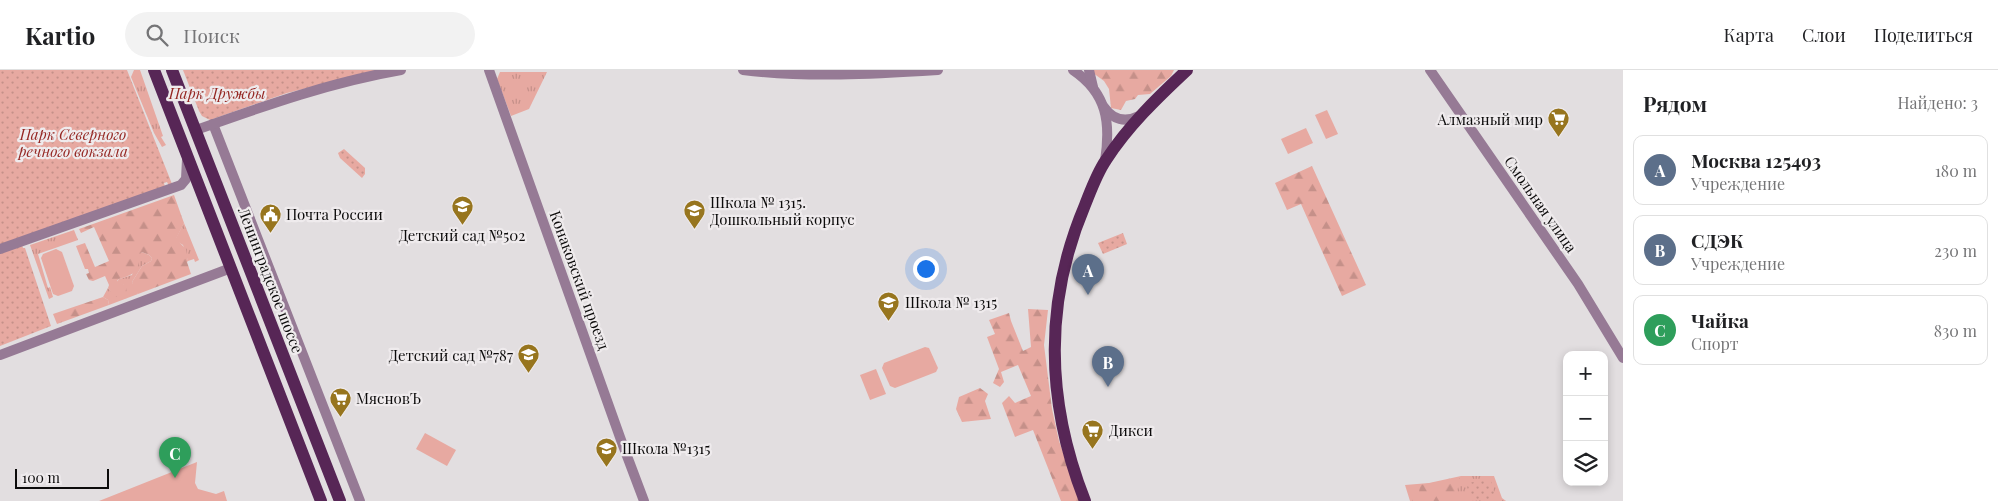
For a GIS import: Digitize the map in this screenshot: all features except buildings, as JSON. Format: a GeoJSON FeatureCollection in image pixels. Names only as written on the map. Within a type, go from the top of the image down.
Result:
{"type":"FeatureCollection","features":[{"type":"Feature","properties":{"kind":"main road"},"geometry":{"type":"LineString","coordinates":[[154,70],[321,501]]}},
{"type":"Feature","properties":{"kind":"main road","name":"Ленинградское шоссе"},"geometry":{"type":"LineString","coordinates":[[172,70],[340,501]]}},
{"type":"Feature","properties":{"kind":"main road"},"geometry":{"type":"LineString","coordinates":[[1085,501],[1069,456],[1059,411],[1054,361],[1055,319],[1062,277],[1080,216],[1104,162],[1139,116],[1187,70]]}},
{"type":"Feature","properties":{"kind":"street"},"geometry":{"type":"LineString","coordinates":[[196,130],[264,105],[327,86],[401,70]]}},
{"type":"Feature","properties":{"kind":"street","name":"Конаковский проезд"},"geometry":{"type":"LineString","coordinates":[[488,70],[644,501]]}},
{"type":"Feature","properties":{"kind":"street"},"geometry":{"type":"LineString","coordinates":[[743,70],[820,76],[853,76],[938,70]]}},
{"type":"Feature","properties":{"kind":"street"},"geometry":{"type":"LineString","coordinates":[[1073,70],[1093,88]]}},
{"type":"Feature","properties":{"kind":"street"},"geometry":{"type":"LineString","coordinates":[[1090,70],[1093,88],[1108,113],[1120,120],[1132,120],[1139,116]]}},
{"type":"Feature","properties":{"kind":"street","name":"Смольная улица"},"geometry":{"type":"LineString","coordinates":[[1430,70],[1578,284],[1623,358]]}},
{"type":"Feature","properties":{"kind":"street"},"geometry":{"type":"LineString","coordinates":[[1102,104],[1108,129],[1104,162]]}},
{"type":"Feature","properties":{"kind":"street"},"geometry":{"type":"LineString","coordinates":[[214,124],[360,501]]}},
{"type":"Feature","properties":{"kind":"street"},"geometry":{"type":"LineString","coordinates":[[0,249],[181,185],[186,179],[187,173],[186,151]]}},
{"type":"Feature","properties":{"kind":"street"},"geometry":{"type":"LineString","coordinates":[[0,355],[231,268]]}},
{"type":"Feature","properties":{"kind":"green space","name":"Парк Северного речного вокзала"},"geometry":{"type":"Polygon","coordinates":[[[0,70],[127,70],[172,184],[169,186],[167,182],[164,183],[165,187],[20,239],[23,248],[25,248],[51,326],[0,346],[0,70]]]}},
{"type":"Feature","properties":{"kind":"green space"},"geometry":{"type":"Polygon","coordinates":[[[134,70],[140,70],[163,136],[161,137],[166,145],[162,147],[154,133],[131,77],[134,70]]]}},
{"type":"Feature","properties":{"kind":"green space","name":"Парк Дружбы"},"geometry":{"type":"Polygon","coordinates":[[[183,70],[379,70],[287,93],[210,120],[202,116],[199,111],[183,70]]]}},
{"type":"Feature","properties":{"kind":"green space"},"geometry":{"type":"Polygon","coordinates":[[[1094,70],[1174,70],[1171,76],[1150,94],[1138,95],[1135,99],[1126,101],[1121,110],[1111,108],[1109,89],[1104,81],[1093,73],[1094,70]]]}},
{"type":"Feature","properties":{"kind":"green space"},"geometry":{"type":"Polygon","coordinates":[[[500,72],[547,72],[529,109],[511,116],[497,79],[500,72]]]}},
{"type":"Feature","properties":{"kind":"green space"},"geometry":{"type":"Polygon","coordinates":[[[1327,110],[1338,134],[1326,139],[1315,115],[1327,110]]]}},
{"type":"Feature","properties":{"kind":"green space"},"geometry":{"type":"Polygon","coordinates":[[[1306,128],[1313,143],[1288,154],[1281,139],[1306,128]]]}},
{"type":"Feature","properties":{"kind":"green space"},"geometry":{"type":"Polygon","coordinates":[[[344,149],[365,168],[365,174],[362,178],[340,158],[338,153],[344,149]]]}},
{"type":"Feature","properties":{"kind":"green space"},"geometry":{"type":"Polygon","coordinates":[[[1312,166],[1366,285],[1342,296],[1301,204],[1287,210],[1275,183],[1312,166]]]}},
{"type":"Feature","properties":{"kind":"green space"},"geometry":{"type":"Polygon","coordinates":[[[174,195],[184,223],[176,239],[186,249],[187,262],[191,274],[138,294],[132,282],[142,266],[151,261],[152,258],[142,252],[138,256],[137,269],[117,281],[127,286],[126,295],[123,297],[115,297],[108,288],[109,285],[105,276],[93,281],[89,280],[86,274],[89,273],[88,269],[85,269],[76,246],[85,243],[95,267],[109,261],[94,227],[81,233],[79,229],[174,195]]]}},
{"type":"Feature","properties":{"kind":"green space"},"geometry":{"type":"Polygon","coordinates":[[[184,223],[199,260],[195,262],[194,259],[188,261],[183,245],[176,241],[184,223]]]}},
{"type":"Feature","properties":{"kind":"green space"},"geometry":{"type":"Polygon","coordinates":[[[74,230],[78,240],[38,254],[48,288],[50,287],[53,297],[49,299],[30,245],[74,230]]]}},
{"type":"Feature","properties":{"kind":"green space"},"geometry":{"type":"Polygon","coordinates":[[[1123,233],[1127,244],[1103,254],[1098,243],[1123,233]]]}},
{"type":"Feature","properties":{"kind":"green space"},"geometry":{"type":"Polygon","coordinates":[[[56,249],[62,252],[74,286],[72,291],[58,296],[53,294],[41,258],[43,254],[56,249]]]}},
{"type":"Feature","properties":{"kind":"green space"},"geometry":{"type":"Polygon","coordinates":[[[142,252],[152,258],[151,261],[142,266],[132,282],[138,294],[109,305],[108,300],[103,297],[108,288],[113,293],[124,285],[117,282],[119,279],[132,275],[138,254],[142,252]]]}},
{"type":"Feature","properties":{"kind":"green space"},"geometry":{"type":"Polygon","coordinates":[[[103,297],[108,300],[109,305],[57,324],[53,314],[103,297]]]}},
{"type":"Feature","properties":{"kind":"green space"},"geometry":{"type":"Polygon","coordinates":[[[1028,309],[1048,310],[1044,345],[1052,409],[1059,441],[1080,501],[1061,501],[1033,430],[1015,437],[1002,403],[1009,396],[1015,403],[1031,396],[1018,365],[1001,372],[1004,382],[1000,387],[993,383],[999,369],[987,337],[995,334],[989,320],[1009,313],[1023,351],[1031,347],[1028,309]]]}},
{"type":"Feature","properties":{"kind":"green space"},"geometry":{"type":"Polygon","coordinates":[[[925,347],[929,348],[938,368],[936,372],[895,388],[890,386],[882,368],[884,363],[925,347]]]}},
{"type":"Feature","properties":{"kind":"green space"},"geometry":{"type":"Polygon","coordinates":[[[876,369],[886,394],[870,400],[860,375],[876,369]]]}},
{"type":"Feature","properties":{"kind":"green space"},"geometry":{"type":"Polygon","coordinates":[[[980,388],[988,394],[985,401],[991,419],[962,422],[956,409],[959,397],[980,388]]]}},
{"type":"Feature","properties":{"kind":"green space"},"geometry":{"type":"Polygon","coordinates":[[[425,433],[456,450],[447,466],[416,449],[425,433]]]}},
{"type":"Feature","properties":{"kind":"green space"},"geometry":{"type":"Polygon","coordinates":[[[197,462],[195,483],[198,489],[216,494],[224,491],[227,501],[99,501],[197,462]]]}},
{"type":"Feature","properties":{"kind":"green space"},"geometry":{"type":"Polygon","coordinates":[[[1461,476],[1494,476],[1502,498],[1506,501],[1410,501],[1405,485],[1429,483],[1461,476]]]}},
{"type":"Feature","properties":{"kind":"green space"},"geometry":{"type":"Polygon","coordinates":[[[1460,478],[1455,501],[1412,501],[1419,492],[1420,485],[1460,478]]]}},
{"type":"Feature","properties":{"kind":"green space"},"geometry":{"type":"Polygon","coordinates":[[[1491,480],[1496,499],[1471,501],[1466,483],[1491,480]]]}},
{"type":"Feature","properties":{"kind":"place","name":"Алмазный мир"},"geometry":{"type":"Point","coordinates":[1559,138]}},
{"type":"Feature","properties":{"kind":"place","name":"Детский сад №502"},"geometry":{"type":"Point","coordinates":[462,226]}},
{"type":"Feature","properties":{"kind":"place","name":"Школа № 1315. Дошкольный корпус"},"geometry":{"type":"Point","coordinates":[694,230]}},
{"type":"Feature","properties":{"kind":"place","name":"Почта России"},"geometry":{"type":"Point","coordinates":[270,233]}},
{"type":"Feature","properties":{"kind":"place","name":"Москва 125493"},"geometry":{"type":"Point","coordinates":[1088,295]}},
{"type":"Feature","properties":{"kind":"place","name":"Школа № 1315"},"geometry":{"type":"Point","coordinates":[889,321]}},
{"type":"Feature","properties":{"kind":"place","name":"Детский сад №787"},"geometry":{"type":"Point","coordinates":[529,374]}},
{"type":"Feature","properties":{"kind":"place","name":"СДЭК"},"geometry":{"type":"Point","coordinates":[1108,387]}},
{"type":"Feature","properties":{"kind":"place","name":"МясновЪ"},"geometry":{"type":"Point","coordinates":[340,417]}},
{"type":"Feature","properties":{"kind":"place","name":"Дикси"},"geometry":{"type":"Point","coordinates":[1093,449]}},
{"type":"Feature","properties":{"kind":"place","name":"Школа №1315"},"geometry":{"type":"Point","coordinates":[606,467]}},
{"type":"Feature","properties":{"kind":"place","name":"Чайка"},"geometry":{"type":"Point","coordinates":[175,478]}}]}
